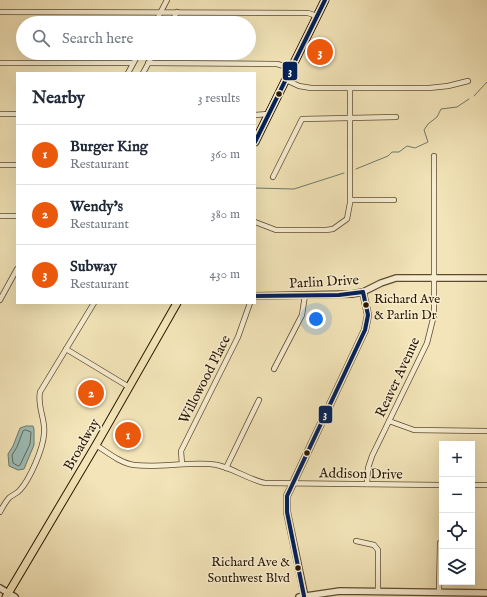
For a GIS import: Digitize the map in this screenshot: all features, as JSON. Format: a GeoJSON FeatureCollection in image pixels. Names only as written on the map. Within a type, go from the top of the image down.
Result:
{"type":"FeatureCollection","features":[{"type":"Feature","properties":{"kind":"main road"},"geometry":{"type":"LineString","coordinates":[[256,140],[325,0]]}},
{"type":"Feature","properties":{"kind":"main road","name":"Broadway"},"geometry":{"type":"LineString","coordinates":[[10,596],[176,304]]}},
{"type":"Feature","properties":{"kind":"street"},"geometry":{"type":"LineString","coordinates":[[158,16],[167,0]]}},
{"type":"Feature","properties":{"kind":"street"},"geometry":{"type":"LineString","coordinates":[[0,12],[308,13],[317,16]]}},
{"type":"Feature","properties":{"kind":"street"},"geometry":{"type":"LineString","coordinates":[[175,16],[177,12]]}},
{"type":"Feature","properties":{"kind":"street"},"geometry":{"type":"LineString","coordinates":[[128,72],[135,60]]}},
{"type":"Feature","properties":{"kind":"street"},"geometry":{"type":"LineString","coordinates":[[144,72],[150,60]]}},
{"type":"Feature","properties":{"kind":"street"},"geometry":{"type":"LineString","coordinates":[[0,63],[133,63]]}},
{"type":"Feature","properties":{"kind":"street"},"geometry":{"type":"LineString","coordinates":[[148,63],[277,64],[291,68]]}},
{"type":"Feature","properties":{"kind":"street"},"geometry":{"type":"LineString","coordinates":[[286,80],[305,88],[436,87],[468,81]]}},
{"type":"Feature","properties":{"kind":"street"},"geometry":{"type":"LineString","coordinates":[[256,222],[276,230],[333,229],[347,219],[350,200],[350,88]]}},
{"type":"Feature","properties":{"kind":"street"},"geometry":{"type":"LineString","coordinates":[[0,114],[16,114]]}},
{"type":"Feature","properties":{"kind":"street"},"geometry":{"type":"LineString","coordinates":[[256,114],[268,114]]}},
{"type":"Feature","properties":{"kind":"street"},"geometry":{"type":"LineString","coordinates":[[273,177],[302,119],[396,117]]}},
{"type":"Feature","properties":{"kind":"street","name":"Reaver Avenue"},"geometry":{"type":"LineString","coordinates":[[367,484],[369,462],[432,329],[434,315],[434,156]]}},
{"type":"Feature","properties":{"kind":"street"},"geometry":{"type":"LineString","coordinates":[[0,165],[16,164]]}},
{"type":"Feature","properties":{"kind":"street"},"geometry":{"type":"LineString","coordinates":[[350,200],[394,200]]}},
{"type":"Feature","properties":{"kind":"street"},"geometry":{"type":"LineString","coordinates":[[0,216],[16,216]]}},
{"type":"Feature","properties":{"kind":"street"},"geometry":{"type":"LineString","coordinates":[[0,300],[16,271]]}},
{"type":"Feature","properties":{"kind":"street","name":"Parlin Drive"},"geometry":{"type":"LineString","coordinates":[[256,296],[363,292],[381,283],[396,278],[487,278]]}},
{"type":"Feature","properties":{"kind":"street"},"geometry":{"type":"LineString","coordinates":[[363,292],[368,315],[365,330],[287,496],[286,507],[303,597],[340,591],[487,593]]}},
{"type":"Feature","properties":{"kind":"street"},"geometry":{"type":"LineString","coordinates":[[274,370],[302,315],[305,295]]}},
{"type":"Feature","properties":{"kind":"street"},"geometry":{"type":"LineString","coordinates":[[0,512],[8,498],[20,491],[24,486],[33,468],[44,434],[39,402],[40,392],[93,304]]}},
{"type":"Feature","properties":{"kind":"street","name":"Willowood Place"},"geometry":{"type":"LineString","coordinates":[[182,464],[181,451],[238,337],[250,304]]}},
{"type":"Feature","properties":{"kind":"street"},"geometry":{"type":"LineString","coordinates":[[66,349],[129,387]]}},
{"type":"Feature","properties":{"kind":"street"},"geometry":{"type":"LineString","coordinates":[[226,468],[259,400]]}},
{"type":"Feature","properties":{"kind":"street"},"geometry":{"type":"LineString","coordinates":[[389,421],[414,430],[487,431]]}},
{"type":"Feature","properties":{"kind":"street","name":"Addison Drive"},"geometry":{"type":"LineString","coordinates":[[96,445],[120,459],[133,464],[210,464],[226,468],[265,483],[439,485]]}},
{"type":"Feature","properties":{"kind":"street"},"geometry":{"type":"LineString","coordinates":[[475,485],[487,485]]}},
{"type":"Feature","properties":{"kind":"street"},"geometry":{"type":"LineString","coordinates":[[356,541],[374,545],[378,550],[378,592]]}},
{"type":"Feature","properties":{"kind":"street"},"geometry":{"type":"LineString","coordinates":[[439,592],[440,549]]}},
{"type":"Feature","properties":{"kind":"street"},"geometry":{"type":"LineString","coordinates":[[0,588],[10,596]]}},
{"type":"Feature","properties":{"kind":"water"},"geometry":{"type":"Polygon","coordinates":[[[33,426],[34,445],[24,469],[18,470],[9,466],[8,454],[20,428],[33,426]]]}},
{"type":"Feature","properties":{"kind":"waterway"},"geometry":{"type":"LineString","coordinates":[[474,96],[487,82]]}},
{"type":"Feature","properties":{"kind":"waterway"},"geometry":{"type":"LineString","coordinates":[[356,169],[388,156],[392,152],[399,152],[407,146],[415,148],[428,142],[424,130],[428,124],[437,117],[441,109],[457,107],[469,99]]}},
{"type":"Feature","properties":{"kind":"waterway"},"geometry":{"type":"LineString","coordinates":[[256,188],[294,189],[344,173]]}},
{"type":"Feature","properties":{"kind":"transit line","name":"3"},"geometry":{"type":"LineString","coordinates":[[256,140],[325,0]]}},
{"type":"Feature","properties":{"kind":"transit line","name":"3"},"geometry":{"type":"LineString","coordinates":[[256,296],[339,295],[363,292]]}},
{"type":"Feature","properties":{"kind":"transit line","name":"3"},"geometry":{"type":"LineString","coordinates":[[304,596],[287,512],[287,496],[365,330],[368,315],[363,292]]}},
{"type":"Feature","properties":{"kind":"place","name":"Subway"},"geometry":{"type":"Point","coordinates":[320,52]}},
{"type":"Feature","properties":{"kind":"place","name":"Richard Ave & Parlin Dr"},"geometry":{"type":"Point","coordinates":[366,305]}},
{"type":"Feature","properties":{"kind":"place","name":"Wendy's"},"geometry":{"type":"Point","coordinates":[91,393]}},
{"type":"Feature","properties":{"kind":"place","name":"Burger King"},"geometry":{"type":"Point","coordinates":[128,435]}},
{"type":"Feature","properties":{"kind":"place","name":"Richard Ave & Southwest Blvd"},"geometry":{"type":"Point","coordinates":[298,568]}}]}
